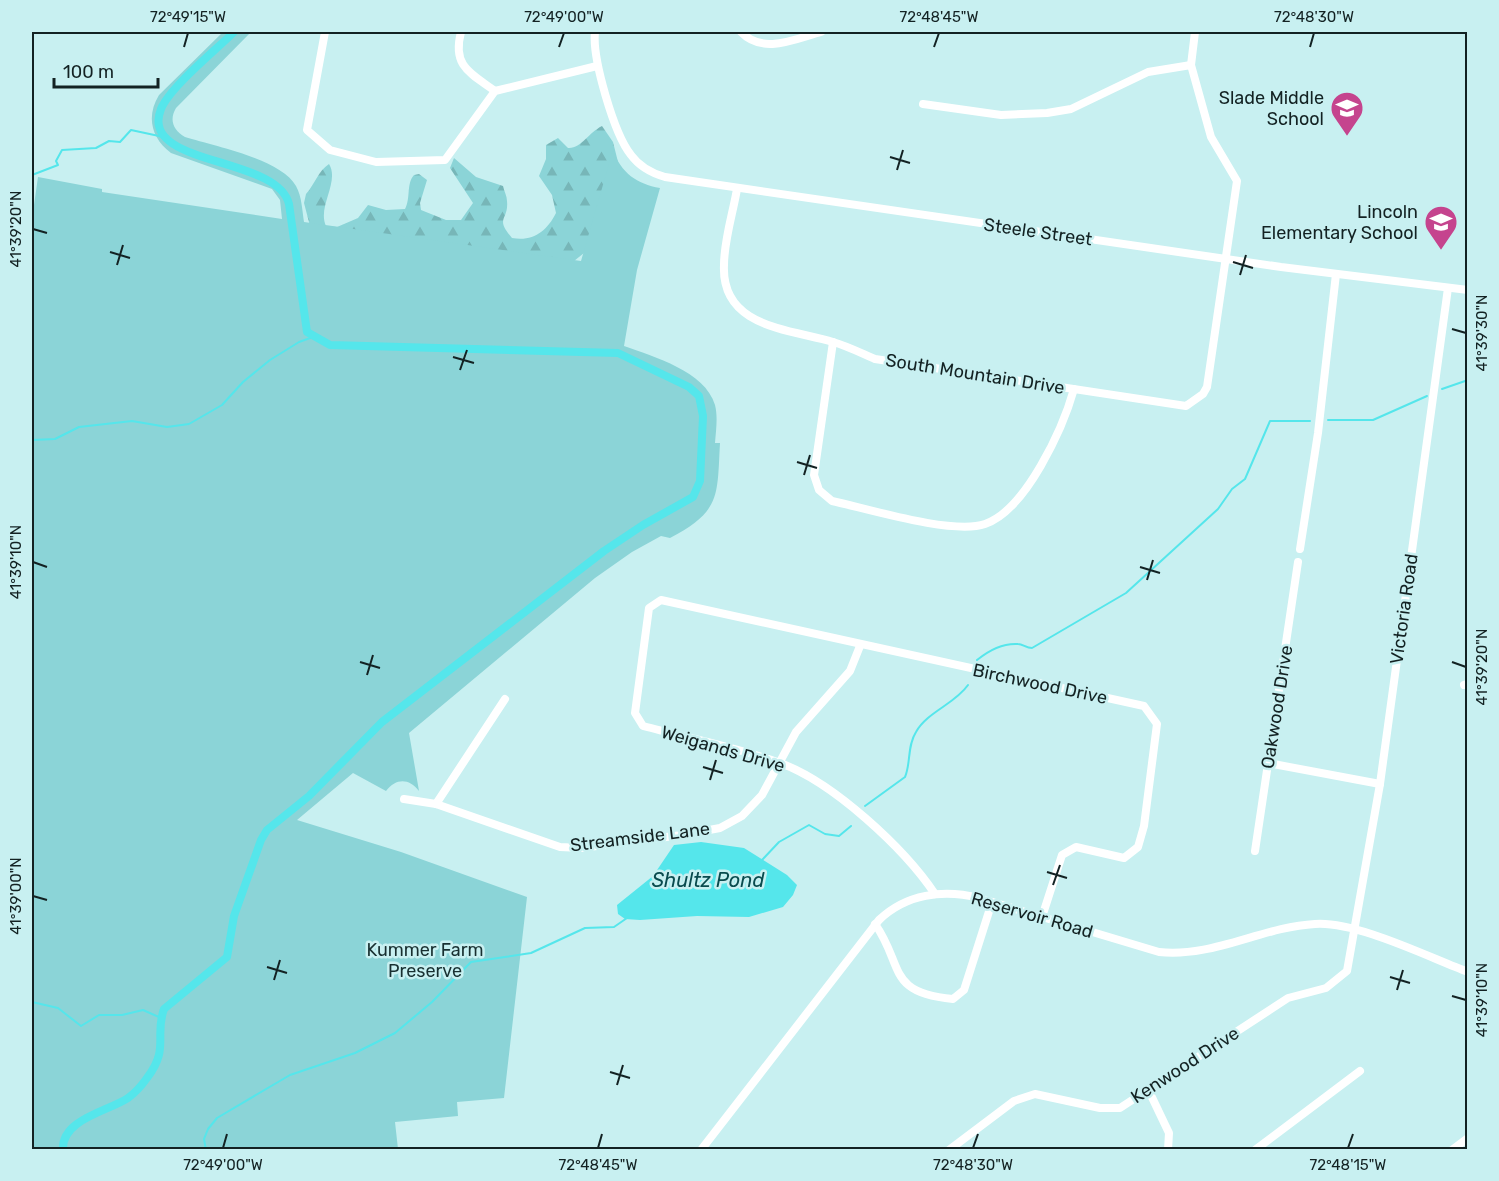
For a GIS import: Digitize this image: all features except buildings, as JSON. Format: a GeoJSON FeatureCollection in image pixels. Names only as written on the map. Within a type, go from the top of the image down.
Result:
{"type":"FeatureCollection","features":[{"type":"Feature","properties":{"kind":"street"},"geometry":{"type":"LineString","coordinates":[[325,32],[307,130],[330,150],[376,162],[445,160],[495,90],[597,66]]}},
{"type":"Feature","properties":{"kind":"street"},"geometry":{"type":"LineString","coordinates":[[461,32],[457,51],[461,63],[472,75],[495,90]]}},
{"type":"Feature","properties":{"kind":"street","name":"Steele Street"},"geometry":{"type":"LineString","coordinates":[[595,32],[597,66],[623,142],[642,166],[658,175],[737,189],[1226,260],[1467,290]]}},
{"type":"Feature","properties":{"kind":"street"},"geometry":{"type":"LineString","coordinates":[[741,32],[758,44],[777,44],[821,32]]}},
{"type":"Feature","properties":{"kind":"street"},"geometry":{"type":"LineString","coordinates":[[922,104],[1001,115],[1047,113],[1071,109],[1148,72],[1191,66],[1195,32]]}},
{"type":"Feature","properties":{"kind":"street","name":"South Mountain Drive"},"geometry":{"type":"LineString","coordinates":[[737,189],[723,267],[727,287],[734,302],[763,325],[833,342],[875,359],[1186,406],[1203,394],[1208,387],[1238,181],[1211,137],[1191,66]]}},
{"type":"Feature","properties":{"kind":"street"},"geometry":{"type":"LineString","coordinates":[[1300,549],[1318,433],[1336,274]]}},
{"type":"Feature","properties":{"kind":"street","name":"Victoria Road"},"geometry":{"type":"LineString","coordinates":[[1356,930],[1380,784],[1448,288]]}},
{"type":"Feature","properties":{"kind":"street"},"geometry":{"type":"LineString","coordinates":[[833,342],[814,475],[819,490],[832,501],[955,527],[986,524],[1013,505],[1037,473],[1069,407],[1074,389]]}},
{"type":"Feature","properties":{"kind":"street","name":"Oakwood Drive"},"geometry":{"type":"LineString","coordinates":[[1254,851],[1298,562]]}},
{"type":"Feature","properties":{"kind":"street","name":"Birchwood Drive"},"geometry":{"type":"LineString","coordinates":[[643,726],[635,713],[649,608],[661,600],[1144,706],[1157,724],[1144,826],[1138,847],[1124,858],[1076,847],[1062,855],[1042,917]]}},
{"type":"Feature","properties":{"kind":"street","name":"Streamside Lane"},"geometry":{"type":"LineString","coordinates":[[404,799],[436,804],[560,847],[581,848],[682,835],[730,824],[742,816],[762,795],[796,732],[850,671],[860,645]]}},
{"type":"Feature","properties":{"kind":"street"},"geometry":{"type":"LineString","coordinates":[[436,804],[505,699]]}},
{"type":"Feature","properties":{"kind":"street","name":"Weigands Drive"},"geometry":{"type":"LineString","coordinates":[[643,726],[780,763],[824,786],[893,843],[908,858],[934,894]]}},
{"type":"Feature","properties":{"kind":"street"},"geometry":{"type":"LineString","coordinates":[[1268,763],[1380,784]]}},
{"type":"Feature","properties":{"kind":"street","name":"Reservoir Road"},"geometry":{"type":"LineString","coordinates":[[701,1149],[874,924],[895,907],[934,894],[963,894],[1159,952],[1183,955],[1287,928],[1317,924],[1356,930],[1467,972]]}},
{"type":"Feature","properties":{"kind":"street"},"geometry":{"type":"LineString","coordinates":[[874,924],[902,981],[917,989],[953,999],[964,990],[992,902]]}},
{"type":"Feature","properties":{"kind":"street","name":"Kenwood Drive"},"geometry":{"type":"LineString","coordinates":[[949,1149],[1014,1101],[1035,1094],[1100,1108],[1120,1108],[1288,998],[1326,988],[1347,971],[1356,930]]}},
{"type":"Feature","properties":{"kind":"street"},"geometry":{"type":"LineString","coordinates":[[1255,1149],[1360,1071]]}},
{"type":"Feature","properties":{"kind":"street"},"geometry":{"type":"LineString","coordinates":[[1148,1089],[1169,1133],[1168,1149]]}},
{"type":"Feature","properties":{"kind":"street"},"geometry":{"type":"LineString","coordinates":[[1452,1149],[1467,1138]]}},
{"type":"Feature","properties":{"kind":"green space","name":"Kummer Farm Preserve"},"geometry":{"type":"Polygon","coordinates":[[[223,32],[251,32],[176,108],[173,124],[185,137],[229,149],[276,168],[296,186],[301,199],[304,222],[581,261],[613,150],[620,165],[631,176],[644,184],[660,188],[637,270],[624,346],[690,374],[709,393],[716,410],[715,443],[720,443],[716,490],[713,501],[699,519],[670,538],[661,536],[632,552],[595,578],[409,733],[419,791],[411,784],[402,781],[386,791],[353,773],[297,820],[401,852],[527,897],[504,1098],[457,1102],[458,1116],[395,1122],[398,1149],[32,1149],[32,219],[38,177],[102,189],[102,192],[282,219],[280,200],[272,189],[171,153],[155,134],[152,119],[159,95],[223,32]]]}},
{"type":"Feature","properties":{"kind":"green space"},"geometry":{"type":"Polygon","coordinates":[[[602,126],[613,142],[619,166],[584,253],[569,265],[310,226],[304,203],[306,194],[322,170],[329,164],[332,179],[324,211],[326,226],[337,227],[358,218],[368,205],[386,210],[405,209],[412,179],[414,175],[419,174],[427,180],[420,203],[421,210],[446,220],[461,220],[473,203],[450,168],[454,158],[476,177],[503,186],[507,197],[507,207],[503,222],[512,238],[533,237],[544,230],[556,213],[552,195],[539,176],[546,159],[546,145],[558,138],[568,148],[573,148],[602,126]]]}},
{"type":"Feature","properties":{"kind":"water","name":"Shultz Pond"},"geometry":{"type":"Polygon","coordinates":[[[701,842],[744,848],[787,875],[797,885],[793,895],[783,907],[749,917],[697,916],[640,920],[625,919],[618,914],[617,905],[653,876],[674,845],[701,842]]]}},
{"type":"Feature","properties":{"kind":"waterway"},"geometry":{"type":"LineString","coordinates":[[63,1150],[64,1139],[78,1123],[120,1103],[141,1086],[158,1058],[161,1018],[164,1009],[227,957],[234,916],[261,840],[267,830],[309,796],[382,722],[604,551],[643,525],[693,497],[700,481],[703,416],[699,396],[689,387],[618,353],[330,345],[307,332],[289,204],[279,188],[261,177],[188,152],[170,141],[159,128],[161,109],[166,100],[194,69],[234,32]]}},
{"type":"Feature","properties":{"kind":"waterway"},"geometry":{"type":"LineString","coordinates":[[32,175],[58,165],[56,161],[62,150],[96,148],[109,141],[120,142],[131,130],[159,136],[171,143]]}},
{"type":"Feature","properties":{"kind":"waterway"},"geometry":{"type":"LineString","coordinates":[[32,440],[55,439],[79,427],[132,421],[167,427],[189,424],[222,405],[243,382],[270,360],[299,342],[313,337]]}},
{"type":"Feature","properties":{"kind":"waterway"},"geometry":{"type":"LineString","coordinates":[[1442,389],[1468,380]]}},
{"type":"Feature","properties":{"kind":"waterway"},"geometry":{"type":"LineString","coordinates":[[1328,420],[1373,420],[1427,396]]}},
{"type":"Feature","properties":{"kind":"waterway"},"geometry":{"type":"LineString","coordinates":[[977,660],[1001,646],[1020,644],[1032,648],[1126,593],[1218,509],[1232,489],[1245,479],[1270,421],[1310,421]]}},
{"type":"Feature","properties":{"kind":"waterway"},"geometry":{"type":"LineString","coordinates":[[865,806],[905,777],[911,743],[916,732],[927,719],[956,698],[968,685]]}},
{"type":"Feature","properties":{"kind":"waterway"},"geometry":{"type":"LineString","coordinates":[[762,860],[779,842],[809,825],[825,834],[839,836],[851,826]]}},
{"type":"Feature","properties":{"kind":"waterway"},"geometry":{"type":"LineString","coordinates":[[206,1150],[204,1139],[208,1129],[217,1118],[290,1075],[355,1053],[395,1033],[432,1002],[471,962],[531,953],[585,928],[614,927],[627,918]]}},
{"type":"Feature","properties":{"kind":"waterway"},"geometry":{"type":"LineString","coordinates":[[32,1002],[58,1008],[81,1026],[99,1015],[122,1015],[143,1010],[161,1018]]}},
{"type":"Feature","properties":{"kind":"place","name":"Slade Middle School"},"geometry":{"type":"Point","coordinates":[1347,137]}},
{"type":"Feature","properties":{"kind":"place","name":"Lincoln Elementary School"},"geometry":{"type":"Point","coordinates":[1441,251]}}]}
